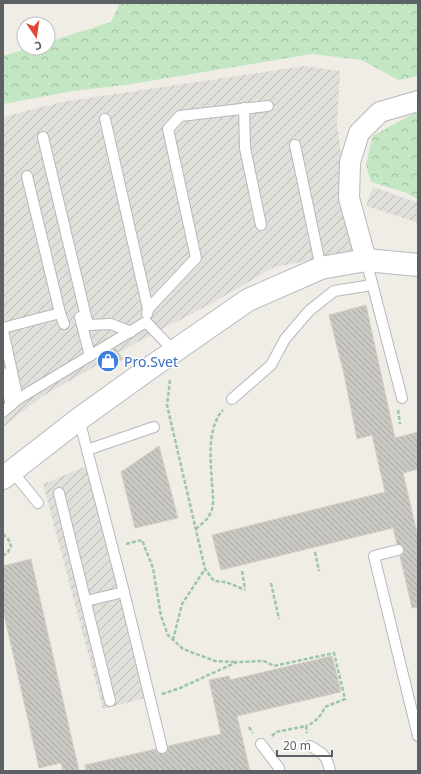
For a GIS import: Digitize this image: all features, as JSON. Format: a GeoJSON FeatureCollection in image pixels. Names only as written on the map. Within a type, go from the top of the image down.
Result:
{"type":"FeatureCollection","features":[{"type":"Feature","properties":{"kind":"street"},"geometry":{"type":"LineString","coordinates":[[366,260],[349,198],[350,162],[358,133],[380,112],[418,102]]}},
{"type":"Feature","properties":{"kind":"street"},"geometry":{"type":"LineString","coordinates":[[7,474],[79,419],[248,300],[321,268],[366,260],[418,265]]}},
{"type":"Feature","properties":{"kind":"lane"},"geometry":{"type":"LineString","coordinates":[[148,309],[196,258],[168,130],[180,116],[268,106]]}},
{"type":"Feature","properties":{"kind":"lane"},"geometry":{"type":"LineString","coordinates":[[244,108],[245,148],[260,225]]}},
{"type":"Feature","properties":{"kind":"lane"},"geometry":{"type":"LineString","coordinates":[[11,405],[146,322],[148,309],[106,119]]}},
{"type":"Feature","properties":{"kind":"lane"},"geometry":{"type":"LineString","coordinates":[[43,138],[88,325],[111,324],[130,332]]}},
{"type":"Feature","properties":{"kind":"lane"},"geometry":{"type":"LineString","coordinates":[[295,145],[321,268]]}},
{"type":"Feature","properties":{"kind":"lane"},"geometry":{"type":"LineString","coordinates":[[27,176],[60,313],[64,324]]}},
{"type":"Feature","properties":{"kind":"lane"},"geometry":{"type":"LineString","coordinates":[[50,193],[90,356]]}},
{"type":"Feature","properties":{"kind":"lane"},"geometry":{"type":"LineString","coordinates":[[366,260],[402,398]]}},
{"type":"Feature","properties":{"kind":"lane"},"geometry":{"type":"LineString","coordinates":[[232,399],[271,365],[285,339],[309,311],[334,292],[372,284]]}},
{"type":"Feature","properties":{"kind":"lane"},"geometry":{"type":"LineString","coordinates":[[11,405],[3,329],[60,313]]}},
{"type":"Feature","properties":{"kind":"lane"},"geometry":{"type":"LineString","coordinates":[[146,322],[174,351]]}},
{"type":"Feature","properties":{"kind":"lane"},"geometry":{"type":"LineString","coordinates":[[3,373],[11,405]]}},
{"type":"Feature","properties":{"kind":"lane"},"geometry":{"type":"LineString","coordinates":[[79,419],[124,592],[162,748]]}},
{"type":"Feature","properties":{"kind":"lane"},"geometry":{"type":"LineString","coordinates":[[87,450],[154,427]]}},
{"type":"Feature","properties":{"kind":"lane"},"geometry":{"type":"LineString","coordinates":[[7,474],[38,503]]}},
{"type":"Feature","properties":{"kind":"lane"},"geometry":{"type":"LineString","coordinates":[[59,493],[110,701]]}},
{"type":"Feature","properties":{"kind":"lane"},"geometry":{"type":"LineString","coordinates":[[398,550],[374,556],[418,736]]}},
{"type":"Feature","properties":{"kind":"lane"},"geometry":{"type":"LineString","coordinates":[[86,601],[124,592]]}},
{"type":"Feature","properties":{"kind":"lane"},"geometry":{"type":"LineString","coordinates":[[261,744],[279,768],[279,771]]}},
{"type":"Feature","properties":{"kind":"lane"},"geometry":{"type":"LineString","coordinates":[[310,746],[322,753],[328,760],[330,771]]}},
{"type":"Feature","properties":{"kind":"path"},"geometry":{"type":"LineString","coordinates":[[170,378],[167,404],[205,569],[214,581],[226,582],[245,590],[242,570]]}},
{"type":"Feature","properties":{"kind":"path"},"geometry":{"type":"LineString","coordinates":[[196,529],[209,516],[214,503],[211,459],[212,433],[217,416],[232,399]]}},
{"type":"Feature","properties":{"kind":"path"},"geometry":{"type":"LineString","coordinates":[[3,534],[8,539],[11,546],[8,552],[3,556]]}},
{"type":"Feature","properties":{"kind":"path"},"geometry":{"type":"LineString","coordinates":[[142,540],[153,568],[161,616],[168,635],[183,649],[214,661],[264,661],[274,666],[334,654],[345,699],[325,707],[322,714],[313,723],[306,726]]}},
{"type":"Feature","properties":{"kind":"path"},"geometry":{"type":"LineString","coordinates":[[315,552],[319,571]]}},
{"type":"Feature","properties":{"kind":"path"},"geometry":{"type":"LineString","coordinates":[[173,640],[182,604],[205,569]]}},
{"type":"Feature","properties":{"kind":"path"},"geometry":{"type":"LineString","coordinates":[[271,583],[278,620]]}},
{"type":"Feature","properties":{"kind":"path"},"geometry":{"type":"LineString","coordinates":[[150,699],[180,688],[237,662]]}},
{"type":"Feature","properties":{"kind":"path"},"geometry":{"type":"LineString","coordinates":[[276,732],[290,729]]}},
{"type":"Feature","properties":{"kind":"shaded area"},"geometry":{"type":"Polygon","coordinates":[[[304,66],[340,71],[337,125],[355,252],[274,267],[214,302],[136,343],[41,397],[3,427],[3,117],[62,102],[304,66]]]}},
{"type":"Feature","properties":{"kind":"shaded area"},"geometry":{"type":"Polygon","coordinates":[[[373,187],[418,203],[418,224],[366,206],[373,187]]]}},
{"type":"Feature","properties":{"kind":"shaded area"},"geometry":{"type":"Polygon","coordinates":[[[87,466],[150,697],[103,709],[43,484],[87,466]]]}},
{"type":"Feature","properties":{"kind":"green space"},"geometry":{"type":"Polygon","coordinates":[[[120,3],[418,3],[418,76],[398,80],[362,60],[312,54],[125,85],[73,91],[3,104],[3,56],[16,52],[16,56],[56,56],[56,39],[111,22],[120,3]]]}},
{"type":"Feature","properties":{"kind":"green space"},"geometry":{"type":"Polygon","coordinates":[[[418,111],[418,199],[404,192],[371,182],[366,164],[373,136],[418,111]]]}},
{"type":"Feature","properties":{"kind":"building"},"geometry":{"type":"Polygon","coordinates":[[[366,305],[395,438],[418,432],[418,469],[403,473],[418,537],[418,607],[412,608],[400,556],[403,554],[404,549],[402,545],[397,544],[393,528],[221,570],[212,535],[385,492],[372,435],[357,439],[344,374],[329,315],[366,305]]]}},
{"type":"Feature","properties":{"kind":"building"},"geometry":{"type":"Polygon","coordinates":[[[115,348],[123,359],[104,371],[97,359],[115,348]]]}},
{"type":"Feature","properties":{"kind":"building"},"geometry":{"type":"Polygon","coordinates":[[[159,446],[178,518],[135,528],[121,472],[159,446]]]}},
{"type":"Feature","properties":{"kind":"building"},"geometry":{"type":"Polygon","coordinates":[[[31,559],[79,771],[63,771],[61,763],[39,768],[3,610],[3,566],[31,559]]]}},
{"type":"Feature","properties":{"kind":"building"},"geometry":{"type":"Polygon","coordinates":[[[332,656],[341,692],[237,716],[250,771],[86,771],[85,765],[156,749],[158,753],[163,754],[167,752],[168,746],[221,734],[209,680],[229,676],[230,680],[332,656]]]}},
{"type":"Feature","properties":{"kind":"place","name":"Pro.Svet"},"geometry":{"type":"Point","coordinates":[108,361]}}]}
